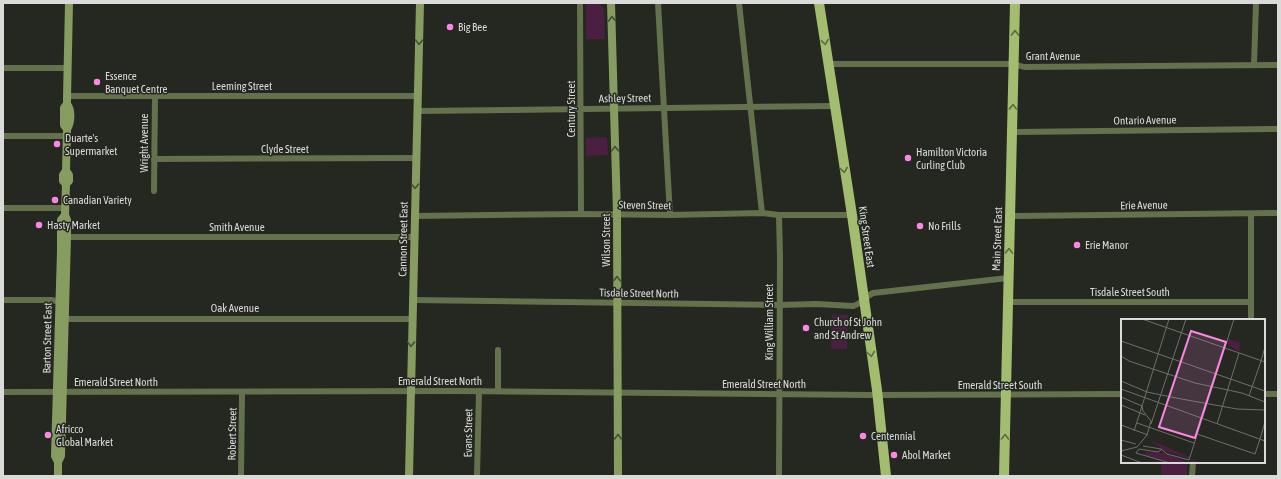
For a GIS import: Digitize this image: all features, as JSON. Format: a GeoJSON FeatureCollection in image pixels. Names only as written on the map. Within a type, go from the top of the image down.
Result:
{"type":"FeatureCollection","features":[{"type":"Feature","properties":{"kind":"main road","name":"Barton Street East"},"geometry":{"type":"LineString","coordinates":[[58,476],[58,462],[55,456],[60,392],[64,237],[62,220],[65,212],[66,184],[69,181],[69,175],[66,171],[67,132],[70,125],[70,108],[67,100],[69,3]]}},
{"type":"Feature","properties":{"kind":"main road","name":"Cannon Street East"},"geometry":{"type":"LineString","coordinates":[[408,476],[420,3]]}},
{"type":"Feature","properties":{"kind":"main road","name":"Wilson Street"},"geometry":{"type":"LineString","coordinates":[[611,3],[617,214],[618,476]]}},
{"type":"Feature","properties":{"kind":"main road","name":"King Street East"},"geometry":{"type":"LineString","coordinates":[[819,3],[852,215],[877,395],[886,476]]}},
{"type":"Feature","properties":{"kind":"main road","name":"Main Street East"},"geometry":{"type":"LineString","coordinates":[[1004,476],[1015,3]]}},
{"type":"Feature","properties":{"kind":"street","name":"Century Street"},"geometry":{"type":"LineString","coordinates":[[580,3],[581,214]]}},
{"type":"Feature","properties":{"kind":"street"},"geometry":{"type":"LineString","coordinates":[[658,3],[670,215]]}},
{"type":"Feature","properties":{"kind":"street"},"geometry":{"type":"LineString","coordinates":[[739,3],[762,213]]}},
{"type":"Feature","properties":{"kind":"street"},"geometry":{"type":"LineString","coordinates":[[1254,65],[1256,3]]}},
{"type":"Feature","properties":{"kind":"street","name":"Grant Avenue"},"geometry":{"type":"LineString","coordinates":[[828,64],[1014,64],[1024,67],[1278,65]]}},
{"type":"Feature","properties":{"kind":"street"},"geometry":{"type":"LineString","coordinates":[[3,68],[68,68]]}},
{"type":"Feature","properties":{"kind":"street","name":"Leeming Street"},"geometry":{"type":"LineString","coordinates":[[67,100],[155,96],[417,96]]}},
{"type":"Feature","properties":{"kind":"street","name":"Wright Avenue"},"geometry":{"type":"LineString","coordinates":[[154,191],[155,96]]}},
{"type":"Feature","properties":{"kind":"street","name":"Ashley Street"},"geometry":{"type":"LineString","coordinates":[[417,111],[834,106]]}},
{"type":"Feature","properties":{"kind":"street","name":"Ontario Avenue"},"geometry":{"type":"LineString","coordinates":[[1012,132],[1278,129]]}},
{"type":"Feature","properties":{"kind":"street"},"geometry":{"type":"LineString","coordinates":[[3,136],[67,132]]}},
{"type":"Feature","properties":{"kind":"street","name":"Clyde Street"},"geometry":{"type":"LineString","coordinates":[[154,159],[416,158]]}},
{"type":"Feature","properties":{"kind":"street"},"geometry":{"type":"LineString","coordinates":[[3,208],[65,212]]}},
{"type":"Feature","properties":{"kind":"street","name":"Steven Street"},"geometry":{"type":"LineString","coordinates":[[414,216],[581,214],[670,215],[762,213],[779,215],[852,215]]}},
{"type":"Feature","properties":{"kind":"street","name":"Erie Avenue"},"geometry":{"type":"LineString","coordinates":[[1010,216],[1278,213]]}},
{"type":"Feature","properties":{"kind":"street"},"geometry":{"type":"LineString","coordinates":[[1251,214],[1251,317]]}},
{"type":"Feature","properties":{"kind":"street","name":"King William Street"},"geometry":{"type":"LineString","coordinates":[[779,215],[779,476]]}},
{"type":"Feature","properties":{"kind":"street","name":"Smith Avenue"},"geometry":{"type":"LineString","coordinates":[[64,237],[413,237]]}},
{"type":"Feature","properties":{"kind":"street"},"geometry":{"type":"LineString","coordinates":[[864,300],[867,296],[873,293],[1008,278]]}},
{"type":"Feature","properties":{"kind":"street"},"geometry":{"type":"LineString","coordinates":[[3,300],[51,300],[62,302]]}},
{"type":"Feature","properties":{"kind":"street","name":"Tisdale Street North"},"geometry":{"type":"LineString","coordinates":[[412,300],[779,305],[816,304],[853,306],[864,300]]}},
{"type":"Feature","properties":{"kind":"street","name":"Tisdale Street South"},"geometry":{"type":"LineString","coordinates":[[1008,302],[1252,302]]}},
{"type":"Feature","properties":{"kind":"street","name":"Oak Avenue"},"geometry":{"type":"LineString","coordinates":[[62,319],[412,319]]}},
{"type":"Feature","properties":{"kind":"street"},"geometry":{"type":"LineString","coordinates":[[498,350],[498,391]]}},
{"type":"Feature","properties":{"kind":"street","name":"Evans Street"},"geometry":{"type":"LineString","coordinates":[[477,476],[479,391]]}},
{"type":"Feature","properties":{"kind":"street","name":"Emerald Street North"},"geometry":{"type":"LineString","coordinates":[[3,392],[498,391],[877,395]]}},
{"type":"Feature","properties":{"kind":"street","name":"Robert Street"},"geometry":{"type":"LineString","coordinates":[[241,476],[242,392]]}},
{"type":"Feature","properties":{"kind":"street","name":"Emerald Street South"},"geometry":{"type":"LineString","coordinates":[[877,395],[1121,394]]}},
{"type":"Feature","properties":{"kind":"street"},"geometry":{"type":"LineString","coordinates":[[1265,394],[1278,394]]}},
{"type":"Feature","properties":{"kind":"street"},"geometry":{"type":"LineString","coordinates":[[1192,463],[1192,476]]}},
{"type":"Feature","properties":{"kind":"shaded area"},"geometry":{"type":"Polygon","coordinates":[[[588,3],[599,3],[604,8],[605,39],[586,39],[586,6],[588,3]]]}},
{"type":"Feature","properties":{"kind":"shaded area"},"geometry":{"type":"Polygon","coordinates":[[[607,137],[608,155],[586,156],[586,138],[607,137]]]}},
{"type":"Feature","properties":{"kind":"shaded area"},"geometry":{"type":"Polygon","coordinates":[[[832,315],[848,315],[847,349],[831,349],[832,315]]]}},
{"type":"Feature","properties":{"kind":"shaded area"},"geometry":{"type":"Polygon","coordinates":[[[1161,463],[1187,463],[1187,474],[1185,476],[1161,476],[1161,463]]]}},
{"type":"Feature","properties":{"kind":"place","name":"Big Bee"},"geometry":{"type":"Point","coordinates":[450,27]}},
{"type":"Feature","properties":{"kind":"place","name":"Essence Banquet Centre"},"geometry":{"type":"Point","coordinates":[97,82]}},
{"type":"Feature","properties":{"kind":"place","name":"Duarte's Supermarket"},"geometry":{"type":"Point","coordinates":[57,144]}},
{"type":"Feature","properties":{"kind":"place","name":"Hamilton Victoria Curling Club"},"geometry":{"type":"Point","coordinates":[908,158]}},
{"type":"Feature","properties":{"kind":"place","name":"Canadian Variety"},"geometry":{"type":"Point","coordinates":[55,200]}},
{"type":"Feature","properties":{"kind":"place","name":"Hasty Market"},"geometry":{"type":"Point","coordinates":[39,225]}},
{"type":"Feature","properties":{"kind":"place","name":"No Frills"},"geometry":{"type":"Point","coordinates":[920,226]}},
{"type":"Feature","properties":{"kind":"place","name":"Erie Manor"},"geometry":{"type":"Point","coordinates":[1077,245]}},
{"type":"Feature","properties":{"kind":"place","name":"Church of St John and St Andrew"},"geometry":{"type":"Point","coordinates":[806,328]}},
{"type":"Feature","properties":{"kind":"place","name":"Africco Global Market"},"geometry":{"type":"Point","coordinates":[48,435]}},
{"type":"Feature","properties":{"kind":"place","name":"Centennial"},"geometry":{"type":"Point","coordinates":[863,436]}},
{"type":"Feature","properties":{"kind":"place","name":"Abol Market"},"geometry":{"type":"Point","coordinates":[894,455]}}]}
